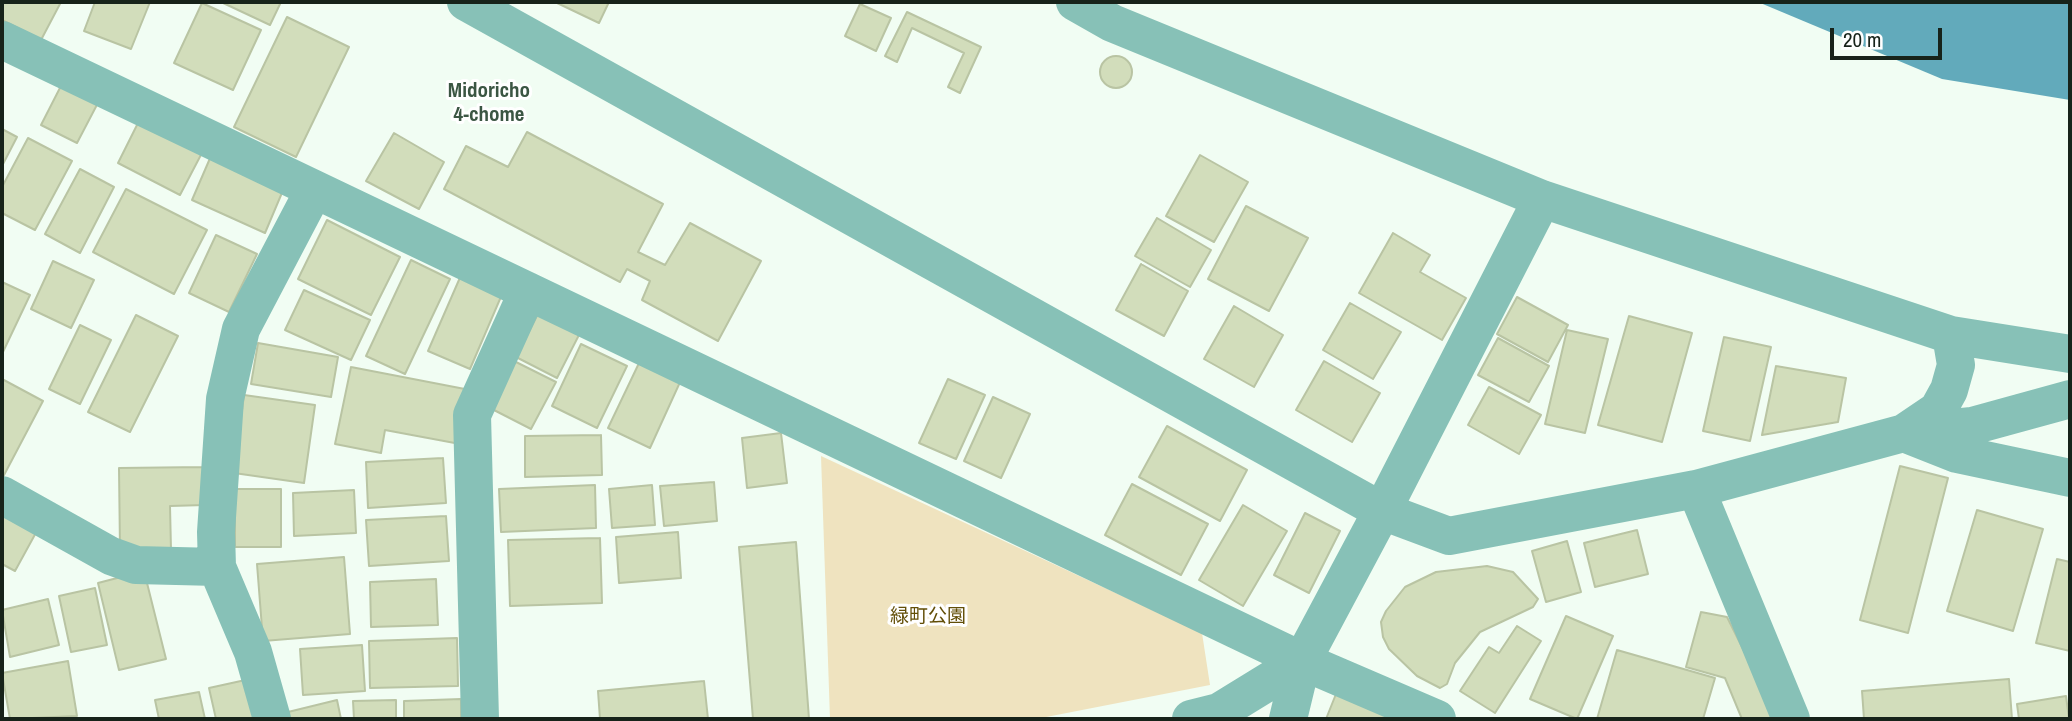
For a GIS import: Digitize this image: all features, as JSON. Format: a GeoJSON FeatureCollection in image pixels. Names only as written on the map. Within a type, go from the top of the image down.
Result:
{"type":"FeatureCollection","features":[{"type":"Feature","properties":{"kind":"street"},"geometry":{"type":"LineString","coordinates":[[466,2],[1382,511],[1449,537],[1696,489],[1904,433],[1972,426],[2070,399]]}},
{"type":"Feature","properties":{"kind":"street"},"geometry":{"type":"LineString","coordinates":[[1075,2],[1112,23],[1542,199],[1951,335],[2070,354]]}},
{"type":"Feature","properties":{"kind":"street"},"geometry":{"type":"LineString","coordinates":[[2,40],[1302,661],[1437,719]]}},
{"type":"Feature","properties":{"kind":"street"},"geometry":{"type":"LineString","coordinates":[[272,719],[253,652],[217,567],[216,532],[225,399],[241,329],[314,190]]}},
{"type":"Feature","properties":{"kind":"street"},"geometry":{"type":"LineString","coordinates":[[1288,719],[1302,661],[1542,199]]}},
{"type":"Feature","properties":{"kind":"street"},"geometry":{"type":"LineString","coordinates":[[480,719],[472,415],[528,291]]}},
{"type":"Feature","properties":{"kind":"street"},"geometry":{"type":"LineString","coordinates":[[1904,433],[1938,410],[1949,390],[1956,365],[1951,335]]}},
{"type":"Feature","properties":{"kind":"street"},"geometry":{"type":"LineString","coordinates":[[1904,433],[1956,454],[2070,478]]}},
{"type":"Feature","properties":{"kind":"street"},"geometry":{"type":"LineString","coordinates":[[1696,489],[1791,719]]}},
{"type":"Feature","properties":{"kind":"street"},"geometry":{"type":"LineString","coordinates":[[2,495],[111,556],[136,565],[217,567]]}},
{"type":"Feature","properties":{"kind":"street"},"geometry":{"type":"LineString","coordinates":[[1191,719],[1219,712],[1302,661]]}},
{"type":"Feature","properties":{"kind":"green space","name":"緑町公園"},"geometry":{"type":"Polygon","coordinates":[[[821,456],[1202,633],[1210,685],[1036,719],[830,719],[821,456]]]}},
{"type":"Feature","properties":{"kind":"water"},"geometry":{"type":"Polygon","coordinates":[[[1758,2],[2070,2],[2070,100],[1942,79],[1758,2]]]}},
{"type":"Feature","properties":{"kind":"building"},"geometry":{"type":"Polygon","coordinates":[[[2,2],[61,2],[41,40],[2,20],[2,2]]]}},
{"type":"Feature","properties":{"kind":"building"},"geometry":{"type":"Polygon","coordinates":[[[95,2],[150,2],[131,49],[84,31],[95,2]]]}},
{"type":"Feature","properties":{"kind":"building"},"geometry":{"type":"Polygon","coordinates":[[[221,2],[281,2],[270,25],[221,2]]]}},
{"type":"Feature","properties":{"kind":"building"},"geometry":{"type":"Polygon","coordinates":[[[555,2],[609,2],[599,23],[555,2]]]}},
{"type":"Feature","properties":{"kind":"building"},"geometry":{"type":"Polygon","coordinates":[[[202,3],[261,30],[233,90],[174,63],[202,3]]]}},
{"type":"Feature","properties":{"kind":"building"},"geometry":{"type":"Polygon","coordinates":[[[860,4],[891,18],[876,51],[845,36],[860,4]]]}},
{"type":"Feature","properties":{"kind":"building"},"geometry":{"type":"Polygon","coordinates":[[[907,12],[981,47],[960,93],[948,87],[964,53],[912,28],[897,62],[885,56],[907,12]]]}},
{"type":"Feature","properties":{"kind":"building"},"geometry":{"type":"Polygon","coordinates":[[[287,17],[349,47],[296,157],[234,127],[287,17]]]}},
{"type":"Feature","properties":{"kind":"building"},"geometry":{"type":"Polygon","coordinates":[[[1116,56],[1127,61],[1132,72],[1127,83],[1116,88],[1105,83],[1100,72],[1105,61],[1116,56]]]}},
{"type":"Feature","properties":{"kind":"building"},"geometry":{"type":"Polygon","coordinates":[[[64,80],[100,99],[77,143],[41,125],[64,80]]]}},
{"type":"Feature","properties":{"kind":"building"},"geometry":{"type":"Polygon","coordinates":[[[141,117],[204,149],[180,195],[118,163],[141,117]]]}},
{"type":"Feature","properties":{"kind":"building"},"geometry":{"type":"Polygon","coordinates":[[[2,129],[17,137],[2,166],[2,129]]]}},
{"type":"Feature","properties":{"kind":"building"},"geometry":{"type":"Polygon","coordinates":[[[527,132],[663,204],[638,252],[665,265],[690,223],[761,261],[718,341],[642,300],[650,281],[627,269],[620,282],[444,189],[466,146],[508,167],[527,132]]]}},
{"type":"Feature","properties":{"kind":"building"},"geometry":{"type":"Polygon","coordinates":[[[394,133],[444,162],[419,209],[366,181],[394,133]]]}},
{"type":"Feature","properties":{"kind":"building"},"geometry":{"type":"Polygon","coordinates":[[[28,138],[72,161],[35,230],[2,213],[2,187],[28,138]]]}},
{"type":"Feature","properties":{"kind":"building"},"geometry":{"type":"Polygon","coordinates":[[[1200,155],[1248,182],[1214,242],[1166,216],[1200,155]]]}},
{"type":"Feature","properties":{"kind":"building"},"geometry":{"type":"Polygon","coordinates":[[[211,156],[284,188],[265,233],[192,200],[211,156]]]}},
{"type":"Feature","properties":{"kind":"building"},"geometry":{"type":"Polygon","coordinates":[[[80,169],[114,187],[80,253],[45,234],[80,169]]]}},
{"type":"Feature","properties":{"kind":"building"},"geometry":{"type":"Polygon","coordinates":[[[126,189],[207,230],[174,294],[93,252],[126,189]]]}},
{"type":"Feature","properties":{"kind":"building"},"geometry":{"type":"Polygon","coordinates":[[[1246,206],[1308,238],[1269,311],[1208,279],[1246,206]]]}},
{"type":"Feature","properties":{"kind":"building"},"geometry":{"type":"Polygon","coordinates":[[[1157,218],[1211,250],[1190,287],[1135,256],[1157,218]]]}},
{"type":"Feature","properties":{"kind":"building"},"geometry":{"type":"Polygon","coordinates":[[[327,220],[400,257],[371,315],[298,279],[327,220]]]}},
{"type":"Feature","properties":{"kind":"building"},"geometry":{"type":"Polygon","coordinates":[[[1393,233],[1430,255],[1420,272],[1466,298],[1442,340],[1359,293],[1393,233]]]}},
{"type":"Feature","properties":{"kind":"building"},"geometry":{"type":"Polygon","coordinates":[[[216,235],[257,254],[229,312],[189,293],[216,235]]]}},
{"type":"Feature","properties":{"kind":"building"},"geometry":{"type":"Polygon","coordinates":[[[411,260],[450,279],[405,374],[366,356],[411,260]]]}},
{"type":"Feature","properties":{"kind":"building"},"geometry":{"type":"Polygon","coordinates":[[[53,261],[94,280],[71,328],[31,309],[53,261]]]}},
{"type":"Feature","properties":{"kind":"building"},"geometry":{"type":"Polygon","coordinates":[[[1141,264],[1188,291],[1164,336],[1116,310],[1141,264]]]}},
{"type":"Feature","properties":{"kind":"building"},"geometry":{"type":"Polygon","coordinates":[[[462,273],[503,292],[470,369],[428,351],[462,273]]]}},
{"type":"Feature","properties":{"kind":"building"},"geometry":{"type":"Polygon","coordinates":[[[2,282],[30,295],[2,354],[2,282]]]}},
{"type":"Feature","properties":{"kind":"building"},"geometry":{"type":"Polygon","coordinates":[[[304,290],[370,320],[351,360],[285,330],[304,290]]]}},
{"type":"Feature","properties":{"kind":"building"},"geometry":{"type":"Polygon","coordinates":[[[1517,297],[1568,325],[1548,362],[1497,334],[1517,297]]]}},
{"type":"Feature","properties":{"kind":"building"},"geometry":{"type":"Polygon","coordinates":[[[1350,303],[1401,332],[1373,379],[1323,350],[1350,303]]]}},
{"type":"Feature","properties":{"kind":"building"},"geometry":{"type":"Polygon","coordinates":[[[1234,306],[1283,335],[1254,387],[1204,359],[1234,306]]]}},
{"type":"Feature","properties":{"kind":"building"},"geometry":{"type":"Polygon","coordinates":[[[540,310],[581,331],[557,378],[516,357],[540,310]]]}},
{"type":"Feature","properties":{"kind":"building"},"geometry":{"type":"Polygon","coordinates":[[[136,315],[178,336],[130,432],[88,412],[136,315]]]}},
{"type":"Feature","properties":{"kind":"building"},"geometry":{"type":"Polygon","coordinates":[[[1629,316],[1692,333],[1662,442],[1598,425],[1629,316]]]}},
{"type":"Feature","properties":{"kind":"building"},"geometry":{"type":"Polygon","coordinates":[[[80,325],[111,340],[80,404],[49,389],[80,325]]]}},
{"type":"Feature","properties":{"kind":"building"},"geometry":{"type":"Polygon","coordinates":[[[1567,330],[1608,339],[1585,433],[1545,424],[1567,330]]]}},
{"type":"Feature","properties":{"kind":"building"},"geometry":{"type":"Polygon","coordinates":[[[1724,337],[1771,347],[1750,441],[1703,431],[1724,337]]]}},
{"type":"Feature","properties":{"kind":"building"},"geometry":{"type":"Polygon","coordinates":[[[1498,338],[1549,366],[1529,402],[1478,375],[1498,338]]]}},
{"type":"Feature","properties":{"kind":"building"},"geometry":{"type":"Polygon","coordinates":[[[258,343],[338,357],[331,397],[251,384],[258,343]]]}},
{"type":"Feature","properties":{"kind":"building"},"geometry":{"type":"Polygon","coordinates":[[[581,344],[627,366],[597,428],[552,406],[581,344]]]}},
{"type":"Feature","properties":{"kind":"building"},"geometry":{"type":"Polygon","coordinates":[[[514,361],[556,382],[531,429],[490,408],[514,361]]]}},
{"type":"Feature","properties":{"kind":"building"},"geometry":{"type":"Polygon","coordinates":[[[640,361],[681,380],[650,448],[608,428],[640,361]]]}},
{"type":"Feature","properties":{"kind":"building"},"geometry":{"type":"Polygon","coordinates":[[[1324,361],[1380,393],[1352,442],[1296,410],[1324,361]]]}},
{"type":"Feature","properties":{"kind":"building"},"geometry":{"type":"Polygon","coordinates":[[[1776,366],[1846,378],[1838,422],[1762,435],[1776,366]]]}},
{"type":"Feature","properties":{"kind":"building"},"geometry":{"type":"Polygon","coordinates":[[[351,367],[470,390],[460,444],[385,430],[381,453],[335,444],[351,367]]]}},
{"type":"Feature","properties":{"kind":"building"},"geometry":{"type":"Polygon","coordinates":[[[2,379],[43,401],[3,477],[2,476],[2,379]]]}},
{"type":"Feature","properties":{"kind":"building"},"geometry":{"type":"Polygon","coordinates":[[[948,379],[985,395],[956,459],[919,443],[948,379]]]}},
{"type":"Feature","properties":{"kind":"building"},"geometry":{"type":"Polygon","coordinates":[[[1489,387],[1541,415],[1519,454],[1468,425],[1489,387]]]}},
{"type":"Feature","properties":{"kind":"building"},"geometry":{"type":"Polygon","coordinates":[[[244,395],[315,405],[304,483],[234,473],[244,395]]]}},
{"type":"Feature","properties":{"kind":"building"},"geometry":{"type":"Polygon","coordinates":[[[993,397],[1030,414],[1001,478],[964,461],[993,397]]]}},
{"type":"Feature","properties":{"kind":"building"},"geometry":{"type":"Polygon","coordinates":[[[1167,426],[1247,470],[1220,521],[1139,477],[1167,426]]]}},
{"type":"Feature","properties":{"kind":"building"},"geometry":{"type":"Polygon","coordinates":[[[781,433],[787,483],[747,488],[742,438],[781,433]]]}},
{"type":"Feature","properties":{"kind":"building"},"geometry":{"type":"Polygon","coordinates":[[[601,435],[602,475],[525,477],[525,436],[601,435]]]}},
{"type":"Feature","properties":{"kind":"building"},"geometry":{"type":"Polygon","coordinates":[[[443,458],[446,503],[368,508],[366,462],[443,458]]]}},
{"type":"Feature","properties":{"kind":"building"},"geometry":{"type":"Polygon","coordinates":[[[1900,466],[1948,478],[1908,633],[1860,620],[1900,466]]]}},
{"type":"Feature","properties":{"kind":"building"},"geometry":{"type":"Polygon","coordinates":[[[204,467],[205,505],[170,506],[171,550],[120,550],[119,468],[204,467]]]}},
{"type":"Feature","properties":{"kind":"building"},"geometry":{"type":"Polygon","coordinates":[[[714,482],[717,521],[664,526],[660,486],[714,482]]]}},
{"type":"Feature","properties":{"kind":"building"},"geometry":{"type":"Polygon","coordinates":[[[1132,484],[1208,524],[1181,575],[1105,535],[1132,484]]]}},
{"type":"Feature","properties":{"kind":"building"},"geometry":{"type":"Polygon","coordinates":[[[595,485],[596,528],[501,532],[499,489],[595,485]]]}},
{"type":"Feature","properties":{"kind":"building"},"geometry":{"type":"Polygon","coordinates":[[[652,485],[655,525],[612,528],[609,489],[652,485]]]}},
{"type":"Feature","properties":{"kind":"building"},"geometry":{"type":"Polygon","coordinates":[[[235,489],[281,489],[281,547],[235,547],[235,489]]]}},
{"type":"Feature","properties":{"kind":"building"},"geometry":{"type":"Polygon","coordinates":[[[354,490],[356,533],[294,536],[293,493],[354,490]]]}},
{"type":"Feature","properties":{"kind":"building"},"geometry":{"type":"Polygon","coordinates":[[[1243,505],[1287,531],[1243,606],[1199,580],[1243,505]]]}},
{"type":"Feature","properties":{"kind":"building"},"geometry":{"type":"Polygon","coordinates":[[[2,509],[38,529],[15,571],[2,564],[2,509]]]}},
{"type":"Feature","properties":{"kind":"building"},"geometry":{"type":"Polygon","coordinates":[[[1977,510],[2043,529],[2013,631],[1947,611],[1977,510]]]}},
{"type":"Feature","properties":{"kind":"building"},"geometry":{"type":"Polygon","coordinates":[[[1305,513],[1340,531],[1309,593],[1274,575],[1305,513]]]}},
{"type":"Feature","properties":{"kind":"building"},"geometry":{"type":"Polygon","coordinates":[[[446,516],[449,561],[369,566],[366,520],[446,516]]]}},
{"type":"Feature","properties":{"kind":"building"},"geometry":{"type":"Polygon","coordinates":[[[1637,530],[1648,574],[1595,587],[1584,543],[1637,530]]]}},
{"type":"Feature","properties":{"kind":"building"},"geometry":{"type":"Polygon","coordinates":[[[678,532],[681,578],[619,583],[616,537],[678,532]]]}},
{"type":"Feature","properties":{"kind":"building"},"geometry":{"type":"Polygon","coordinates":[[[600,538],[602,603],[510,606],[508,540],[600,538]]]}},
{"type":"Feature","properties":{"kind":"building"},"geometry":{"type":"Polygon","coordinates":[[[1567,541],[1581,592],[1546,602],[1532,551],[1567,541]]]}},
{"type":"Feature","properties":{"kind":"building"},"geometry":{"type":"Polygon","coordinates":[[[796,542],[809,719],[753,719],[739,547],[796,542]]]}},
{"type":"Feature","properties":{"kind":"building"},"geometry":{"type":"Polygon","coordinates":[[[344,557],[350,634],[263,641],[257,564],[344,557]]]}},
{"type":"Feature","properties":{"kind":"building"},"geometry":{"type":"Polygon","coordinates":[[[2057,559],[2070,562],[2070,651],[2036,643],[2057,559]]]}},
{"type":"Feature","properties":{"kind":"building"},"geometry":{"type":"Polygon","coordinates":[[[1487,566],[1513,572],[1538,599],[1533,607],[1480,632],[1455,663],[1447,684],[1440,688],[1417,676],[1389,649],[1383,637],[1381,622],[1405,587],[1436,572],[1487,566]]]}},
{"type":"Feature","properties":{"kind":"building"},"geometry":{"type":"Polygon","coordinates":[[[144,571],[166,659],[119,670],[98,583],[144,571]]]}},
{"type":"Feature","properties":{"kind":"building"},"geometry":{"type":"Polygon","coordinates":[[[436,579],[438,625],[371,627],[370,582],[436,579]]]}},
{"type":"Feature","properties":{"kind":"building"},"geometry":{"type":"Polygon","coordinates":[[[95,588],[107,645],[71,652],[59,596],[95,588]]]}},
{"type":"Feature","properties":{"kind":"building"},"geometry":{"type":"Polygon","coordinates":[[[48,599],[59,645],[10,657],[2,610],[48,599]]]}},
{"type":"Feature","properties":{"kind":"building"},"geometry":{"type":"Polygon","coordinates":[[[1701,612],[1727,617],[1778,719],[1742,719],[1725,678],[1686,667],[1701,612]]]}},
{"type":"Feature","properties":{"kind":"building"},"geometry":{"type":"Polygon","coordinates":[[[1566,616],[1613,636],[1577,719],[1530,699],[1566,616]]]}},
{"type":"Feature","properties":{"kind":"building"},"geometry":{"type":"Polygon","coordinates":[[[1517,626],[1541,641],[1495,713],[1460,691],[1489,647],[1499,653],[1517,626]]]}},
{"type":"Feature","properties":{"kind":"building"},"geometry":{"type":"Polygon","coordinates":[[[457,638],[458,686],[370,688],[369,641],[457,638]]]}},
{"type":"Feature","properties":{"kind":"building"},"geometry":{"type":"Polygon","coordinates":[[[362,645],[365,691],[303,695],[300,649],[362,645]]]}},
{"type":"Feature","properties":{"kind":"building"},"geometry":{"type":"Polygon","coordinates":[[[1617,650],[1715,678],[1703,719],[1597,719],[1617,650]]]}},
{"type":"Feature","properties":{"kind":"building"},"geometry":{"type":"Polygon","coordinates":[[[68,661],[77,716],[10,719],[2,673],[68,661]]]}},
{"type":"Feature","properties":{"kind":"building"},"geometry":{"type":"Polygon","coordinates":[[[250,679],[258,719],[216,719],[209,688],[250,679]]]}},
{"type":"Feature","properties":{"kind":"building"},"geometry":{"type":"Polygon","coordinates":[[[2009,679],[2012,719],[1864,719],[1862,691],[2009,679]]]}},
{"type":"Feature","properties":{"kind":"building"},"geometry":{"type":"Polygon","coordinates":[[[704,681],[708,719],[600,719],[598,691],[704,681]]]}},
{"type":"Feature","properties":{"kind":"building"},"geometry":{"type":"Polygon","coordinates":[[[199,692],[205,719],[159,719],[155,700],[199,692]]]}},
{"type":"Feature","properties":{"kind":"building"},"geometry":{"type":"Polygon","coordinates":[[[1336,694],[1400,719],[1326,719],[1336,694]]]}},
{"type":"Feature","properties":{"kind":"building"},"geometry":{"type":"Polygon","coordinates":[[[2066,696],[2069,719],[2019,719],[2017,704],[2066,696]]]}},
{"type":"Feature","properties":{"kind":"building"},"geometry":{"type":"Polygon","coordinates":[[[461,699],[461,719],[404,719],[404,701],[461,699]]]}},
{"type":"Feature","properties":{"kind":"building"},"geometry":{"type":"Polygon","coordinates":[[[337,700],[341,719],[290,719],[288,712],[337,700]]]}},
{"type":"Feature","properties":{"kind":"building"},"geometry":{"type":"Polygon","coordinates":[[[396,700],[396,719],[354,719],[353,701],[396,700]]]}},
{"type":"Feature","properties":{"kind":"district","name":"Midoricho 4-chome"},"geometry":{"type":"Point","coordinates":[489,103]}}]}
